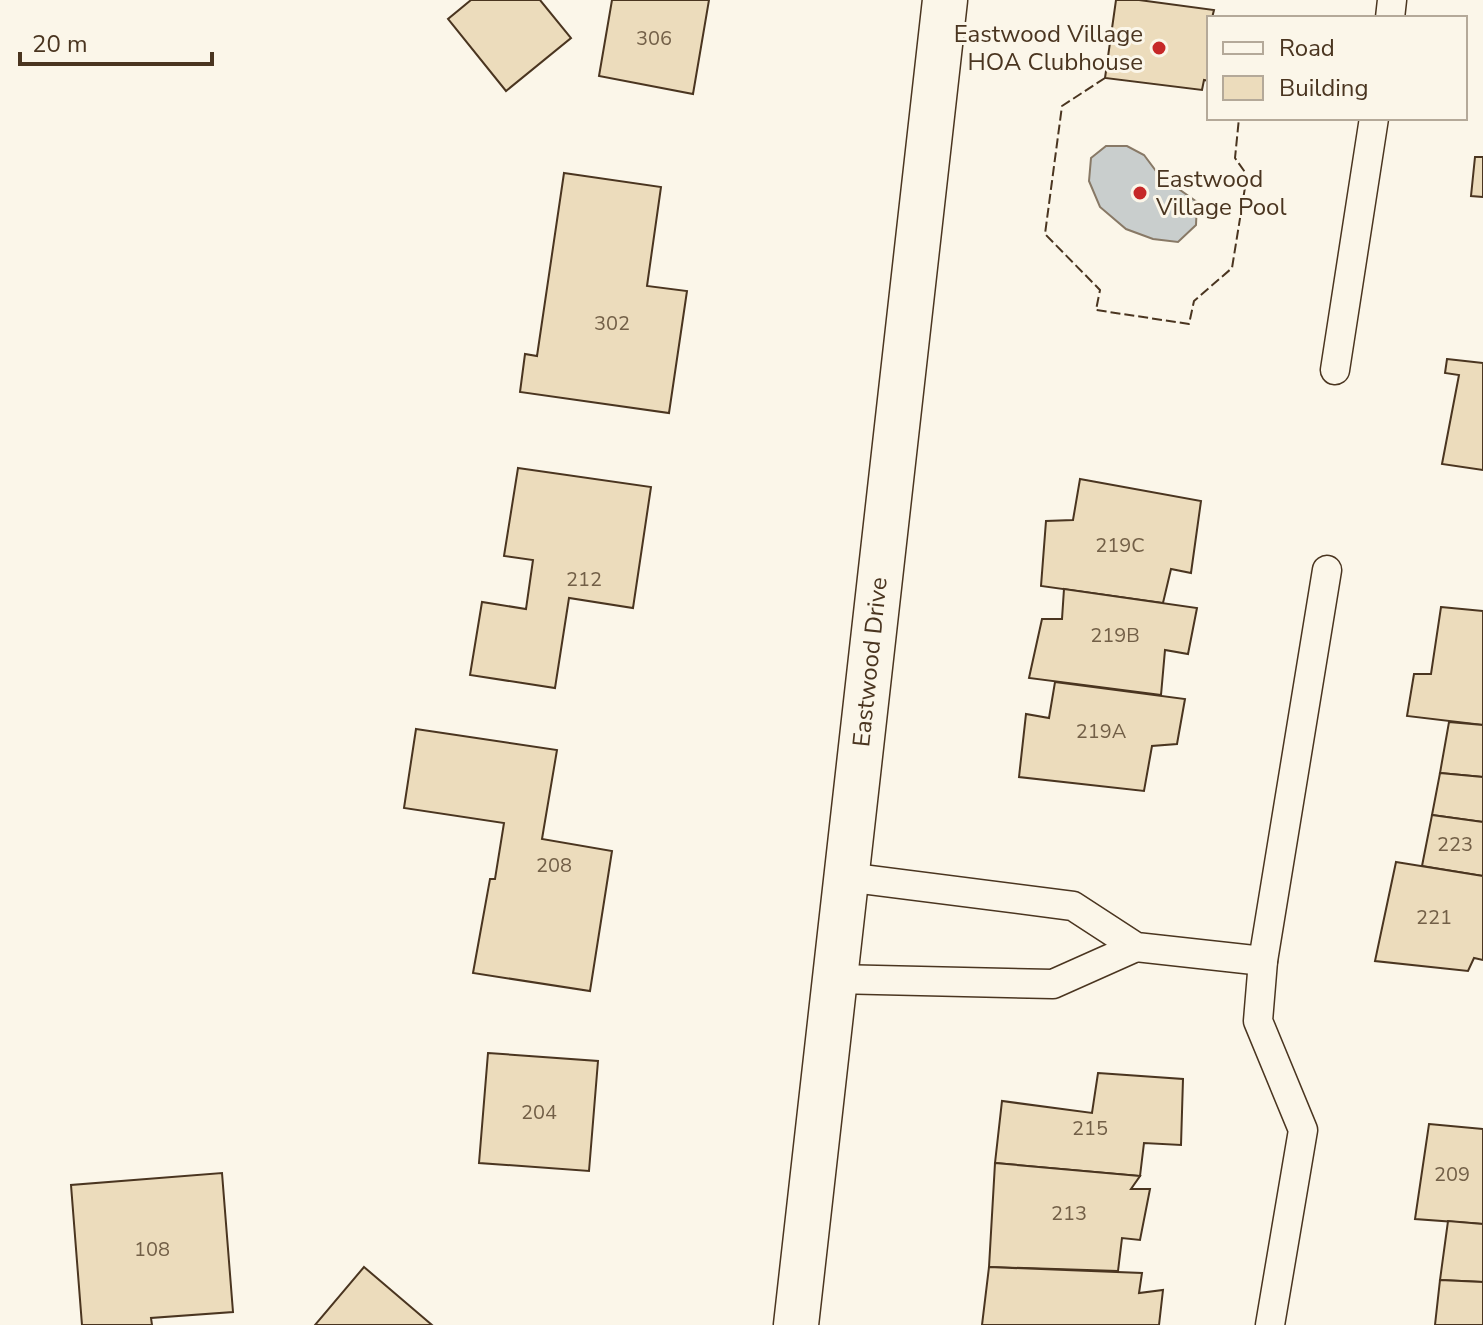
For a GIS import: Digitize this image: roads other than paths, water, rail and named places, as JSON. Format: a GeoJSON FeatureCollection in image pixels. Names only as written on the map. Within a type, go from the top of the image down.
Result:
{"type":"FeatureCollection","features":[{"type":"Feature","properties":{"kind":"street","name":"Eastwood Drive"},"geometry":{"type":"LineString","coordinates":[[796,1325],[945,0]]}},
{"type":"Feature","properties":{"kind":"lane"},"geometry":{"type":"LineString","coordinates":[[1335,370],[1374,120]]}},
{"type":"Feature","properties":{"kind":"lane"},"geometry":{"type":"LineString","coordinates":[[1270,1325],[1303,1130],[1258,1021],[1263,961],[1327,570]]}},
{"type":"Feature","properties":{"kind":"lane"},"geometry":{"type":"LineString","coordinates":[[846,877],[1073,906],[1136,947],[1263,961]]}},
{"type":"Feature","properties":{"kind":"lane"},"geometry":{"type":"LineString","coordinates":[[834,979],[1053,984],[1136,947]]}},
{"type":"Feature","properties":{"kind":"place","name":"Eastwood Village HOA Clubhouse"},"geometry":{"type":"Point","coordinates":[1159,48]}},
{"type":"Feature","properties":{"kind":"place","name":"Eastwood Village Pool"},"geometry":{"type":"Point","coordinates":[1140,193]}}]}
